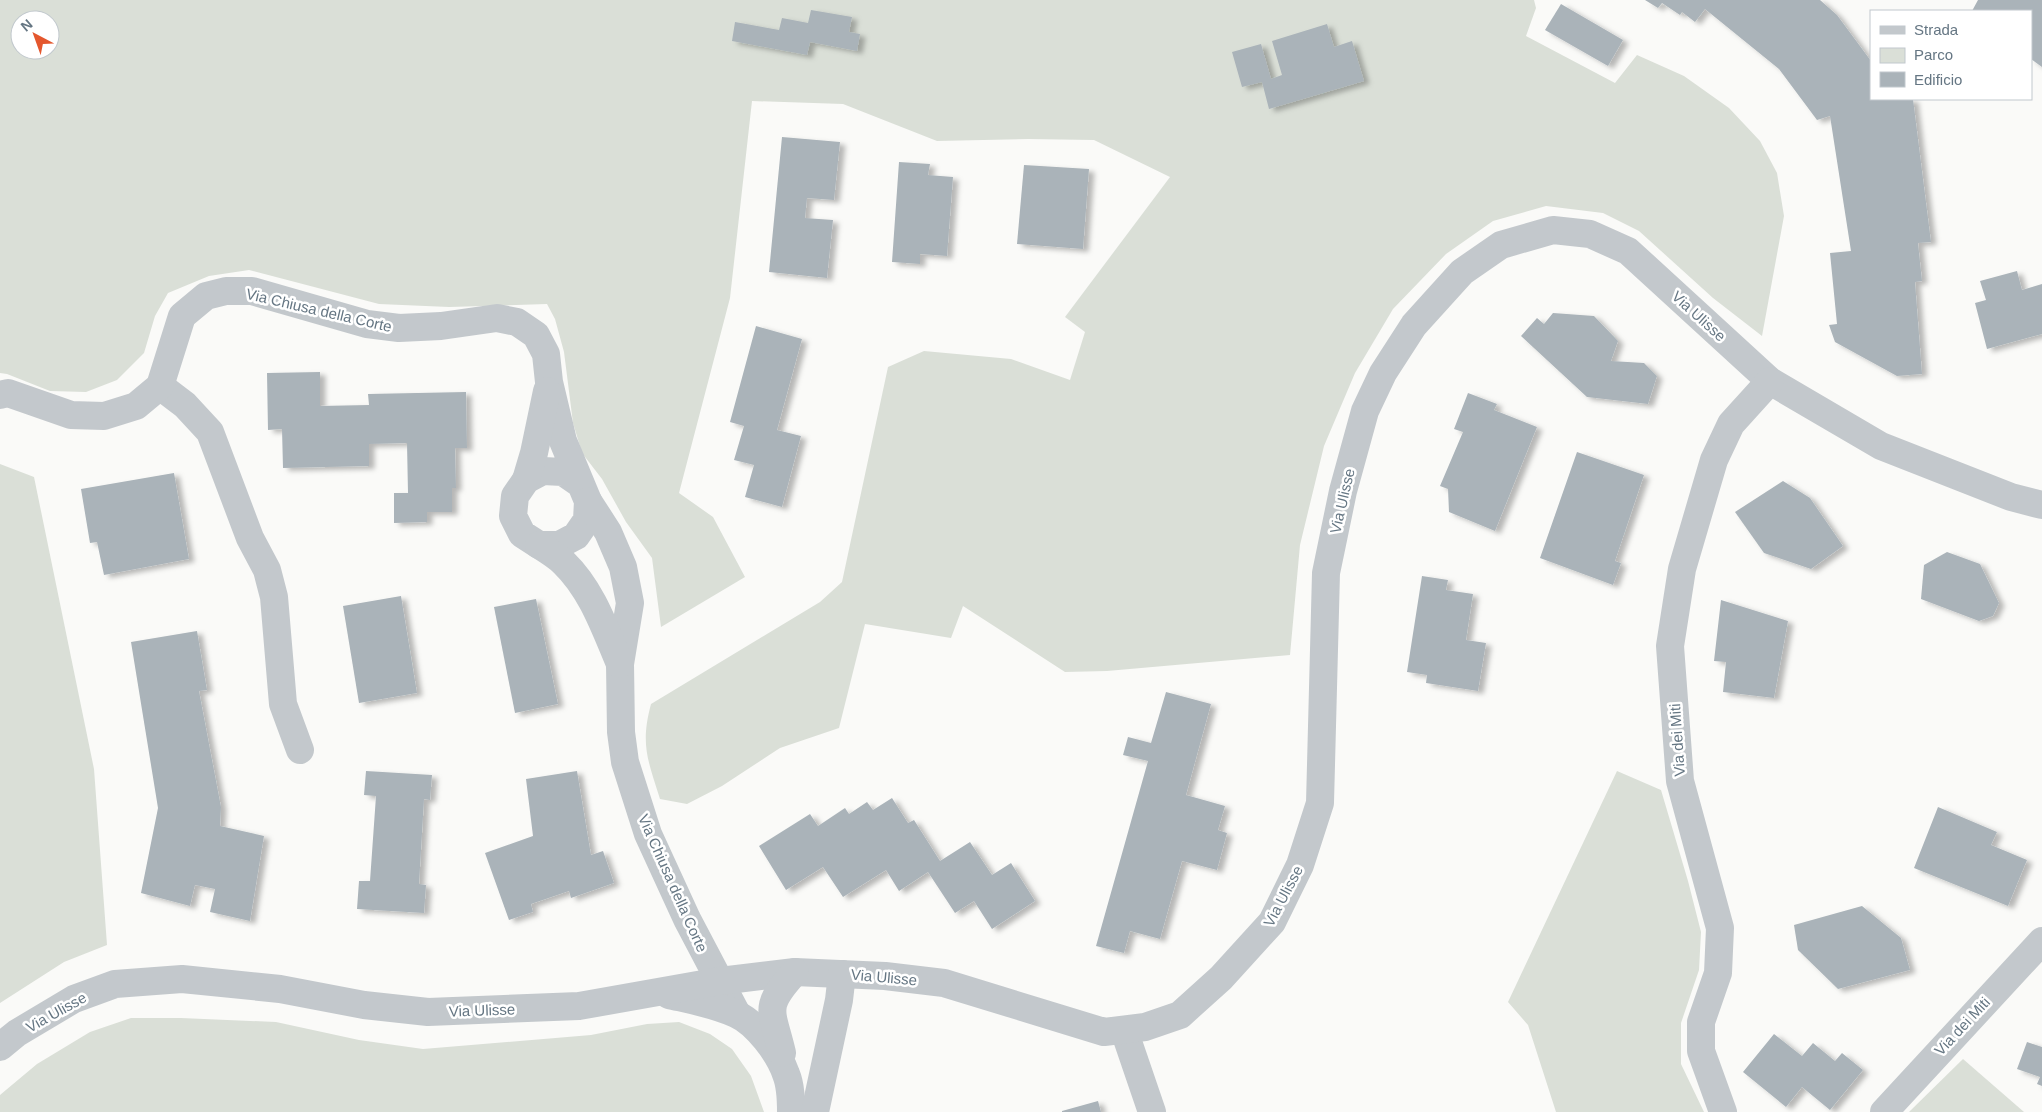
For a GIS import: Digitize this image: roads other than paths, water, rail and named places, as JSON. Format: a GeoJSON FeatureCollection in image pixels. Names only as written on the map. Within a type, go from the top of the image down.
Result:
{"type":"FeatureCollection","features":[{"type":"Feature","properties":{"kind":"street","name":"Via Ulisse"},"geometry":{"type":"LineString","coordinates":[[0,1047],[17,1033],[74,999],[115,984],[182,979],[280,989],[364,1005],[428,1012],[579,1006],[720,981],[795,972],[885,976],[944,983],[1104,1032],[1145,1027],[1180,1015],[1221,978],[1272,922],[1300,865],[1320,803],[1326,573],[1343,491],[1365,411],[1383,372],[1414,325],[1462,272],[1501,245],[1553,230],[1590,234],[1628,251],[1770,382],[1881,446],[2011,497],[2038,510]]}},
{"type":"Feature","properties":{"kind":"street","name":"Via Chiusa della Corte"},"geometry":{"type":"LineString","coordinates":[[160,386],[172,342],[182,316],[206,296],[226,291],[252,291],[367,324],[399,328],[441,326],[497,318],[517,322],[536,335],[546,354],[549,382]]}},
{"type":"Feature","properties":{"kind":"street"},"geometry":{"type":"LineString","coordinates":[[549,382],[534,453],[526,480],[515,496],[513,516],[522,534],[564,562],[583,586],[602,622],[620,664]]}},
{"type":"Feature","properties":{"kind":"street"},"geometry":{"type":"LineString","coordinates":[[549,382],[563,442],[584,492],[608,532],[623,567],[630,603],[620,664]]}},
{"type":"Feature","properties":{"kind":"street","name":"Via dei Miti"},"geometry":{"type":"LineString","coordinates":[[1723,1112],[1701,1051],[1701,1022],[1718,972],[1720,928],[1680,782],[1670,646],[1682,569],[1714,460],[1731,424],[1770,382]]}},
{"type":"Feature","properties":{"kind":"street"},"geometry":{"type":"LineString","coordinates":[[0,395],[8,393],[71,415],[104,416],[136,406],[160,386],[185,405],[210,432],[250,538],[267,570],[274,597],[283,704],[300,750]]}},
{"type":"Feature","properties":{"kind":"street"},"geometry":{"type":"LineString","coordinates":[[526,480],[543,471],[563,472],[584,492],[587,520],[576,536],[559,545],[539,545]]}},
{"type":"Feature","properties":{"kind":"street","name":"Via Chiusa della Corte"},"geometry":{"type":"LineString","coordinates":[[620,664],[621,732],[625,762],[648,834],[687,919],[737,1014]]}},
{"type":"Feature","properties":{"kind":"street","name":"Via dei Miti"},"geometry":{"type":"LineString","coordinates":[[1884,1112],[2042,941]]}},
{"type":"Feature","properties":{"kind":"street"},"geometry":{"type":"LineString","coordinates":[[791,1112],[787,1075],[771,1014],[773,1000],[781,987],[795,972]]}},
{"type":"Feature","properties":{"kind":"street"},"geometry":{"type":"LineString","coordinates":[[815,1112],[839,1000],[842,974]]}},
{"type":"Feature","properties":{"kind":"street"},"geometry":{"type":"LineString","coordinates":[[658,993],[704,1003],[737,1014],[759,1031],[775,1051],[787,1075]]}},
{"type":"Feature","properties":{"kind":"street"},"geometry":{"type":"LineString","coordinates":[[1124,1030],[1152,1112]]}}]}
